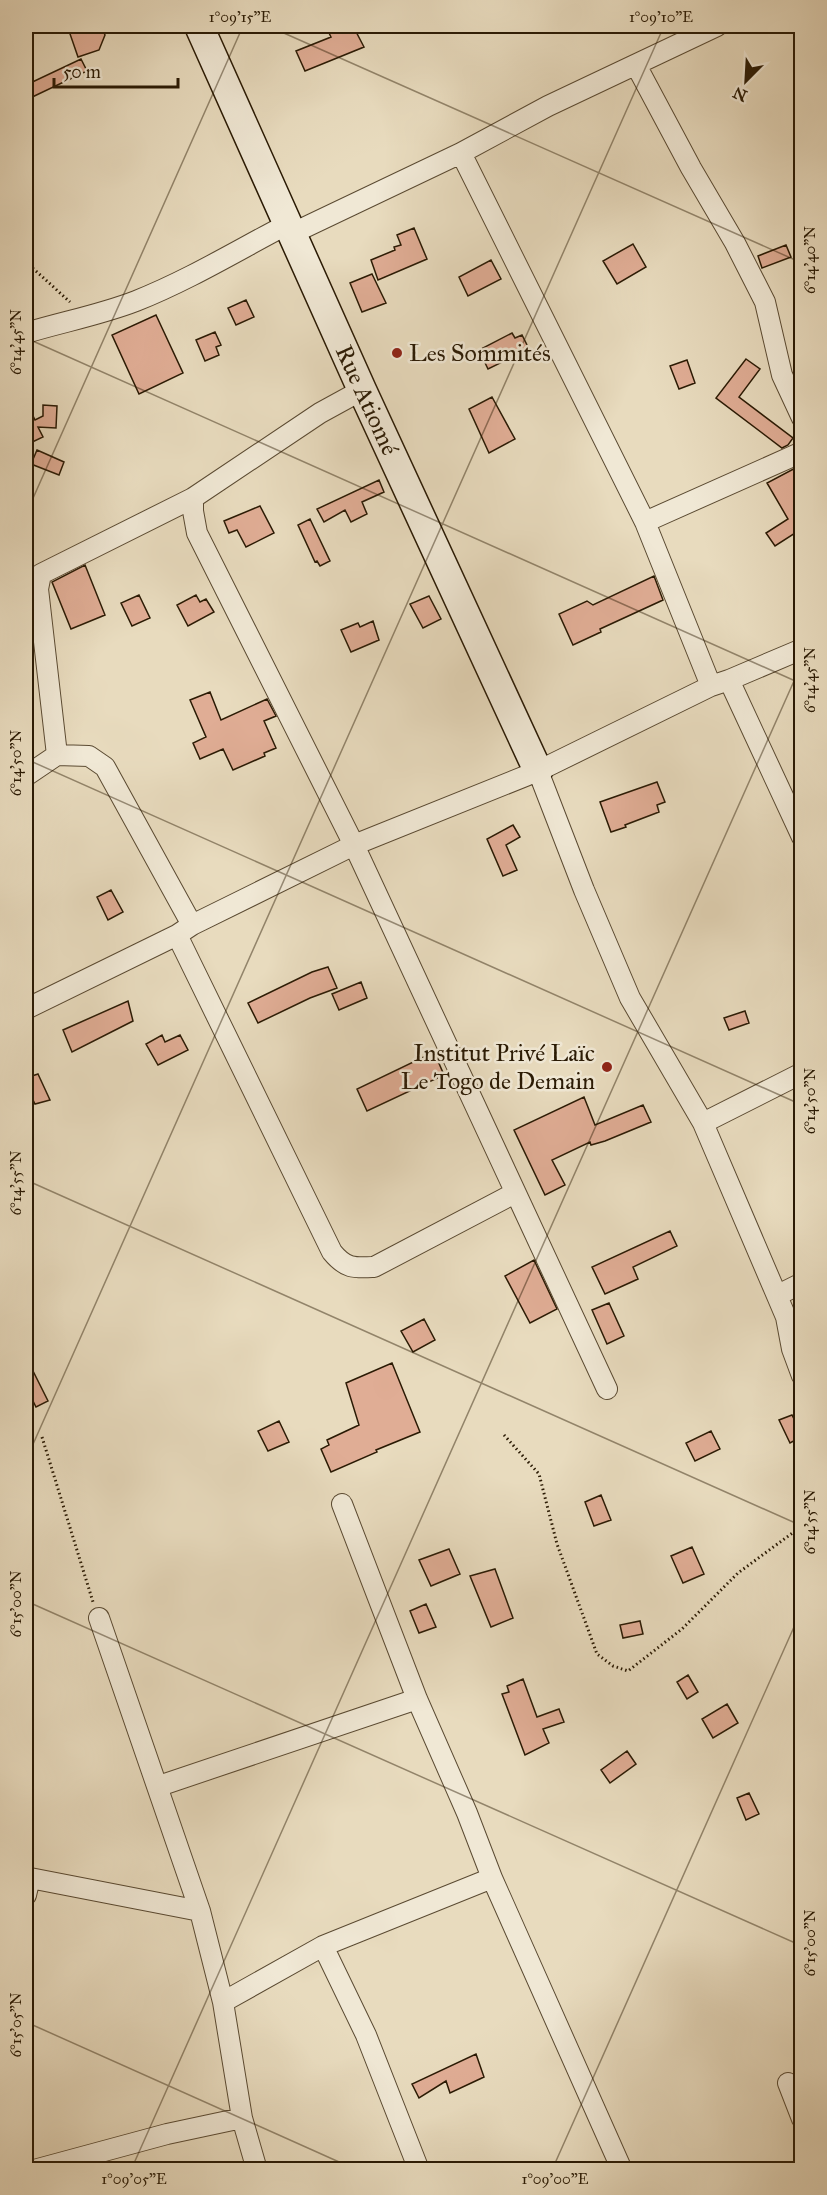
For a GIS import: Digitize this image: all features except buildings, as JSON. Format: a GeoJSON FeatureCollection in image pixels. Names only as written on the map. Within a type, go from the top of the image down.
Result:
{"type":"FeatureCollection","features":[{"type":"Feature","properties":{"kind":"street","name":"Rue Atiomé"},"geometry":{"type":"LineString","coordinates":[[199,26],[362,390],[538,771]]}},
{"type":"Feature","properties":{"kind":"street"},"geometry":{"type":"LineString","coordinates":[[26,333],[136,301],[176,284],[290,229],[461,153],[548,106],[717,26]]}},
{"type":"Feature","properties":{"kind":"street"},"geometry":{"type":"LineString","coordinates":[[636,65],[691,168],[735,243],[765,302],[782,375],[801,418]]}},
{"type":"Feature","properties":{"kind":"street"},"geometry":{"type":"LineString","coordinates":[[461,153],[645,522],[720,683],[801,837]]}},
{"type":"Feature","properties":{"kind":"street"},"geometry":{"type":"LineString","coordinates":[[57,755],[38,589],[41,574],[193,498],[320,413],[362,390]]}},
{"type":"Feature","properties":{"kind":"street"},"geometry":{"type":"LineString","coordinates":[[645,522],[801,452]]}},
{"type":"Feature","properties":{"kind":"street"},"geometry":{"type":"LineString","coordinates":[[193,498],[197,533],[354,845],[607,1389]]}},
{"type":"Feature","properties":{"kind":"street"},"geometry":{"type":"LineString","coordinates":[[26,1009],[354,845],[538,771],[720,683],[801,648]]}},
{"type":"Feature","properties":{"kind":"street"},"geometry":{"type":"LineString","coordinates":[[26,776],[57,755],[89,756],[105,767],[184,930],[332,1252],[341,1263],[353,1268],[374,1267],[515,1193]]}},
{"type":"Feature","properties":{"kind":"street"},"geometry":{"type":"LineString","coordinates":[[538,771],[584,890],[630,998],[703,1123],[778,1295],[801,1376]]}},
{"type":"Feature","properties":{"kind":"street"},"geometry":{"type":"LineString","coordinates":[[703,1123],[801,1073]]}},
{"type":"Feature","properties":{"kind":"street"},"geometry":{"type":"LineString","coordinates":[[778,1295],[801,1284]]}},
{"type":"Feature","properties":{"kind":"street"},"geometry":{"type":"LineString","coordinates":[[342,1504],[417,1699],[467,1813],[492,1878],[622,2169]]}},
{"type":"Feature","properties":{"kind":"street"},"geometry":{"type":"LineString","coordinates":[[99,1618],[159,1786],[200,1911],[223,2002],[242,2118],[257,2169]]}},
{"type":"Feature","properties":{"kind":"street"},"geometry":{"type":"LineString","coordinates":[[159,1786],[417,1699]]}},
{"type":"Feature","properties":{"kind":"street"},"geometry":{"type":"LineString","coordinates":[[26,1895],[30,1878],[200,1911]]}},
{"type":"Feature","properties":{"kind":"street"},"geometry":{"type":"LineString","coordinates":[[223,2002],[323,1946],[492,1878]]}},
{"type":"Feature","properties":{"kind":"street"},"geometry":{"type":"LineString","coordinates":[[323,1946],[366,2035],[419,2169]]}},
{"type":"Feature","properties":{"kind":"street"},"geometry":{"type":"LineString","coordinates":[[788,2083],[801,2119]]}},
{"type":"Feature","properties":{"kind":"street"},"geometry":{"type":"LineString","coordinates":[[34,2169],[62,2166],[167,2134],[242,2118]]}},
{"type":"Feature","properties":{"kind":"path"},"geometry":{"type":"LineString","coordinates":[[26,262],[49,285],[65,296],[83,317]]}},
{"type":"Feature","properties":{"kind":"path"},"geometry":{"type":"LineString","coordinates":[[504,1435],[539,1474],[556,1544],[597,1654],[613,1666],[628,1671],[682,1629],[738,1574],[801,1526]]}},
{"type":"Feature","properties":{"kind":"path"},"geometry":{"type":"LineString","coordinates":[[42,1437],[99,1618]]}},
{"type":"Feature","properties":{"kind":"place","name":"Les Sommités"},"geometry":{"type":"Point","coordinates":[397,353]}},
{"type":"Feature","properties":{"kind":"place","name":"Institut Privé Laïc Le Togo de Demain"},"geometry":{"type":"Point","coordinates":[607,1067]}}]}
